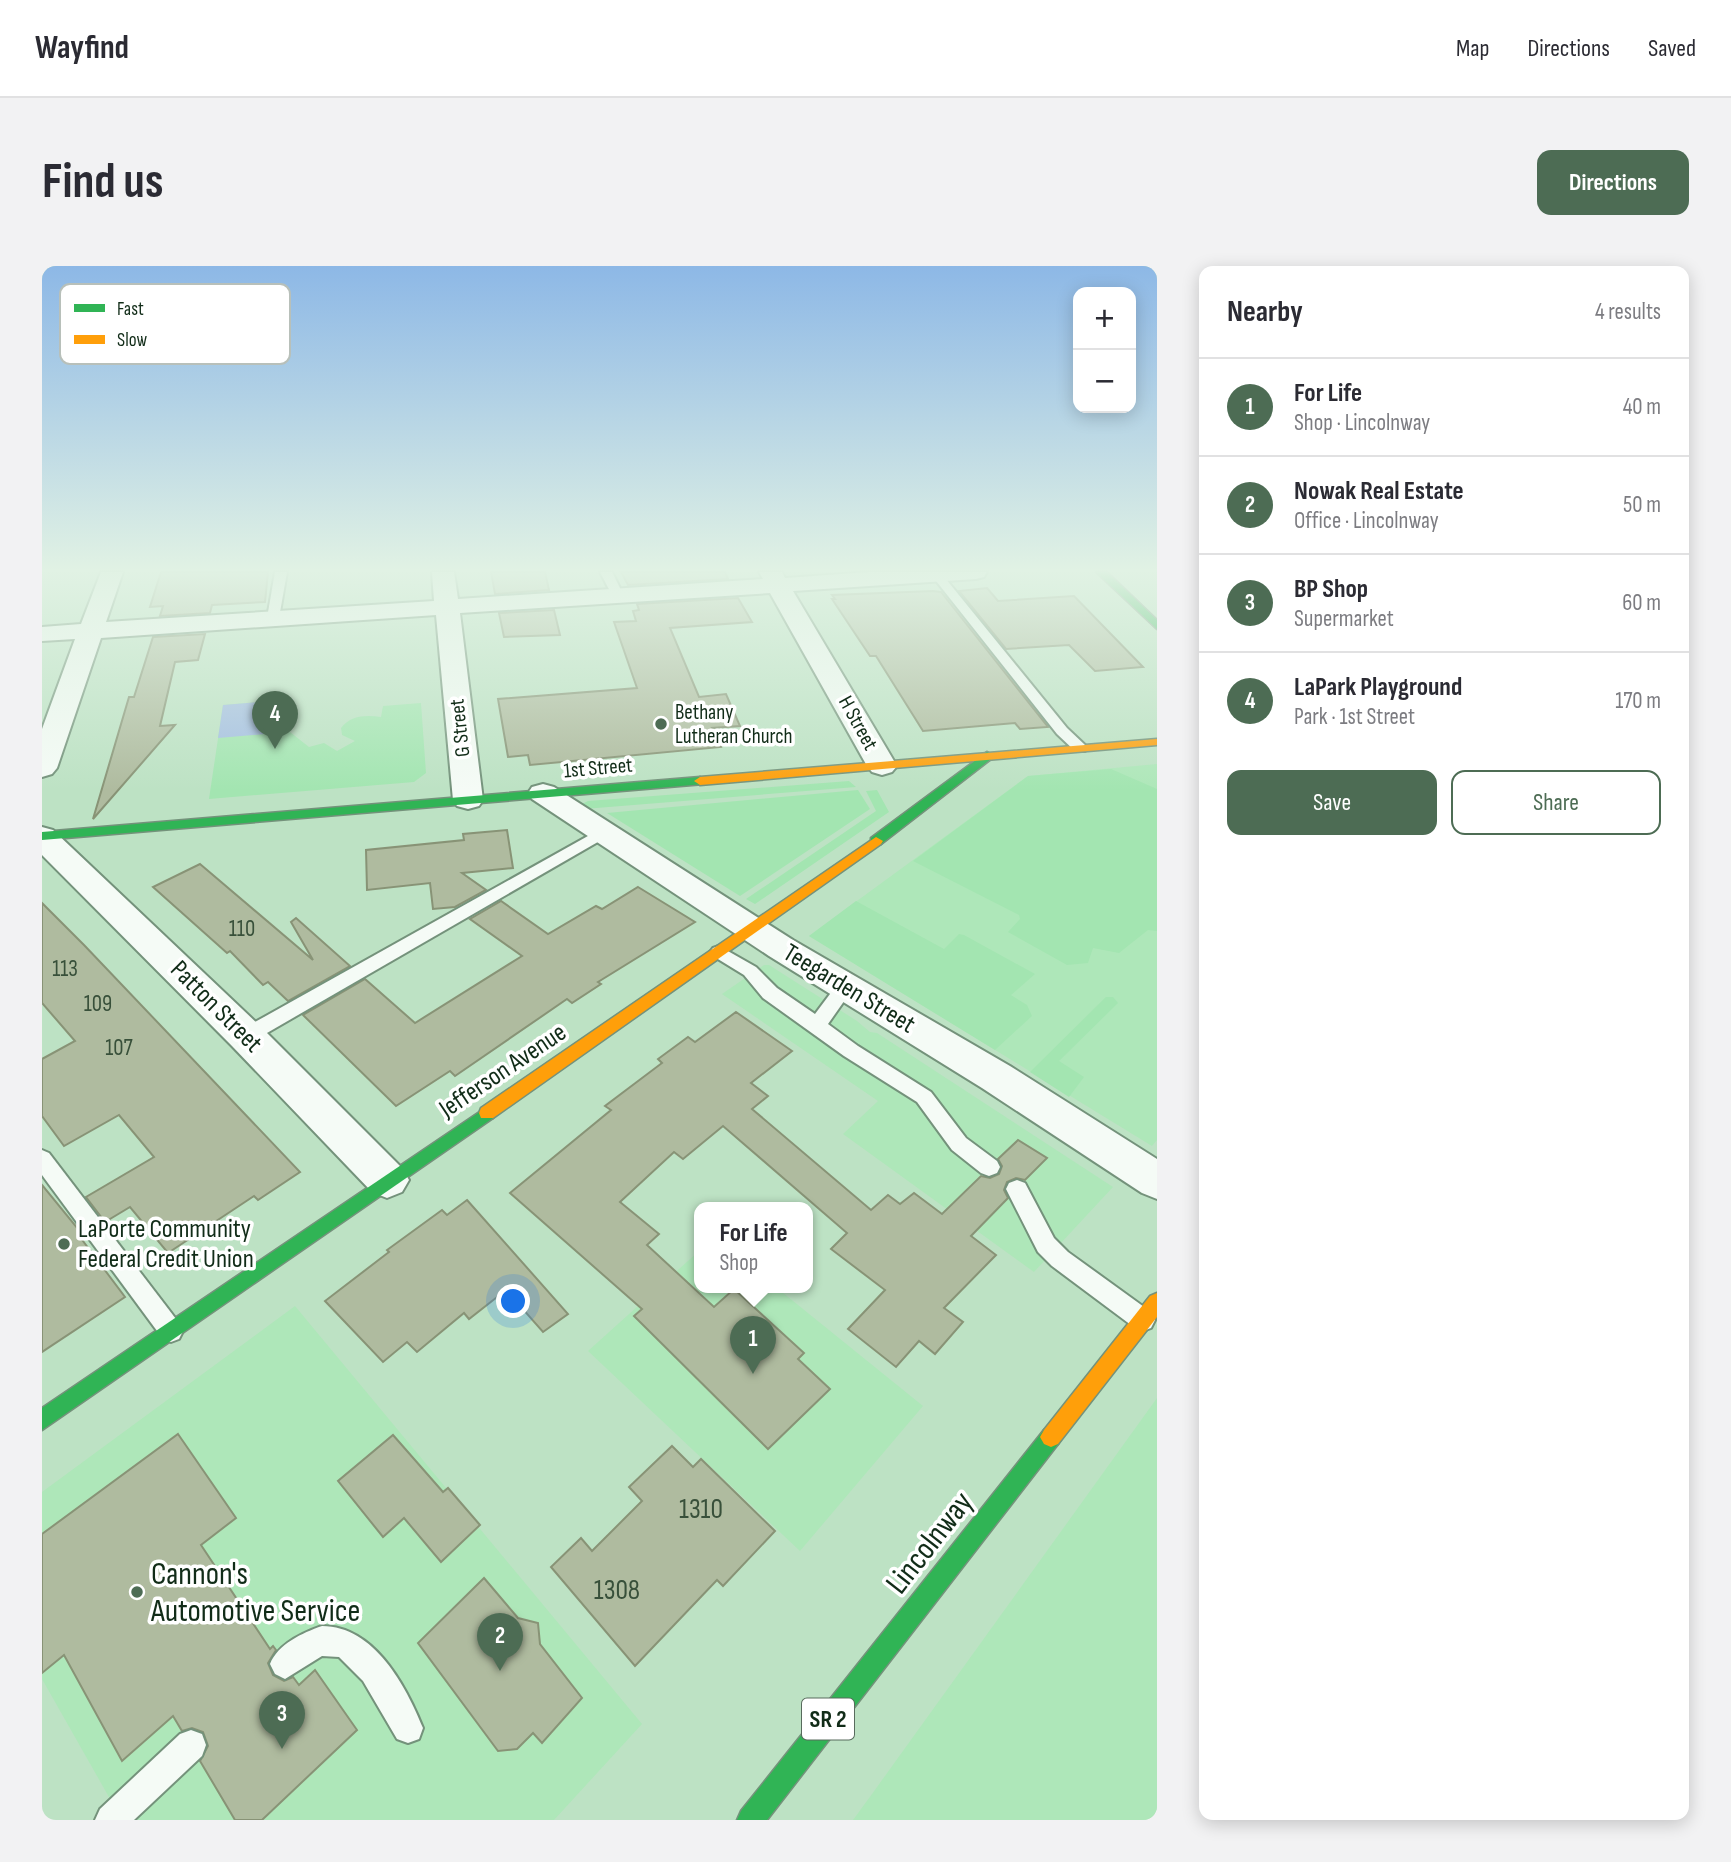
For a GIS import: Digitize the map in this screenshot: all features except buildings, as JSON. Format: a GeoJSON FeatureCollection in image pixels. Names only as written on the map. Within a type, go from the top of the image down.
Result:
{"type":"FeatureCollection","features":[{"type":"Feature","properties":{"kind":"street"},"geometry":{"type":"LineString","coordinates":[[42,768],[86,645]]}},
{"type":"Feature","properties":{"kind":"street","name":"G Street"},"geometry":{"type":"LineString","coordinates":[[451,645],[468,800]]}},
{"type":"Feature","properties":{"kind":"street","name":"H Street"},"geometry":{"type":"LineString","coordinates":[[812,645],[882,766]]}},
{"type":"Feature","properties":{"kind":"street","name":"1st Street"},"geometry":{"type":"LineString","coordinates":[[42,836],[1157,742]]}},
{"type":"Feature","properties":{"kind":"street","name":"Jefferson Avenue"},"geometry":{"type":"LineString","coordinates":[[42,1420],[719,952],[913,814],[954,779],[987,756]]}},
{"type":"Feature","properties":{"kind":"street","name":"Teegarden Street"},"geometry":{"type":"LineString","coordinates":[[543,793],[751,929],[1008,1084],[1157,1181]]}},
{"type":"Feature","properties":{"kind":"street","name":"Patton Street"},"geometry":{"type":"LineString","coordinates":[[42,836],[246,1036],[387,1180]]}},
{"type":"Feature","properties":{"kind":"street","name":"Lincolnway"},"geometry":{"type":"LineString","coordinates":[[750,1820],[1157,1302]]}},
{"type":"Feature","properties":{"kind":"lane"},"geometry":{"type":"LineString","coordinates":[[993,645],[1062,731],[1080,748]]}},
{"type":"Feature","properties":{"kind":"lane"},"geometry":{"type":"LineString","coordinates":[[246,1036],[604,832]]}},
{"type":"Feature","properties":{"kind":"lane"},"geometry":{"type":"LineString","coordinates":[[719,952],[750,971],[770,993],[851,1051],[924,1097],[959,1143],[989,1167]]}},
{"type":"Feature","properties":{"kind":"lane"},"geometry":{"type":"LineString","coordinates":[[817,1025],[845,987]]}},
{"type":"Feature","properties":{"kind":"lane"},"geometry":{"type":"LineString","coordinates":[[42,1159],[171,1331]]}},
{"type":"Feature","properties":{"kind":"lane"},"geometry":{"type":"LineString","coordinates":[[1017,1188],[1046,1245],[1060,1259],[1143,1320]]}},
{"type":"Feature","properties":{"kind":"lane"},"geometry":{"type":"LineString","coordinates":[[285,1664],[320,1641],[340,1640],[363,1657],[408,1728]]}},
{"type":"Feature","properties":{"kind":"lane"},"geometry":{"type":"LineString","coordinates":[[111,1820],[191,1745]]}},
{"type":"Feature","properties":{"kind":"shaded area"},"geometry":{"type":"Polygon","coordinates":[[[293,699],[290,732],[309,747],[324,743],[337,751],[355,741],[342,735],[341,728],[354,718],[381,717],[383,706],[421,703],[426,773],[414,782],[209,799],[223,705],[293,699]]]}},
{"type":"Feature","properties":{"kind":"shaded area"},"geometry":{"type":"Polygon","coordinates":[[[1157,764],[1157,1140],[1152,1146],[809,936],[1028,776],[1157,764]]]}},
{"type":"Feature","properties":{"kind":"shaded area"},"geometry":{"type":"Polygon","coordinates":[[[1111,769],[1157,789],[1157,931],[1148,930],[1119,953],[1093,948],[1088,963],[1067,965],[1008,932],[1020,919],[1019,915],[913,861],[1028,776],[1111,769]]]}},
{"type":"Feature","properties":{"kind":"shaded area"},"geometry":{"type":"Polygon","coordinates":[[[849,781],[856,787],[584,809],[582,804],[588,801],[849,781]]]}},
{"type":"Feature","properties":{"kind":"shaded area"},"geometry":{"type":"Polygon","coordinates":[[[858,790],[870,809],[740,896],[607,813],[858,790]]]}},
{"type":"Feature","properties":{"kind":"shaded area"},"geometry":{"type":"Polygon","coordinates":[[[877,790],[889,812],[755,904],[746,899],[876,811],[866,791],[877,790]]]}},
{"type":"Feature","properties":{"kind":"shaded area"},"geometry":{"type":"Polygon","coordinates":[[[856,901],[944,949],[959,934],[964,935],[1035,974],[1011,995],[1027,1005],[1032,1016],[995,1050],[809,936],[856,901]]]}},
{"type":"Feature","properties":{"kind":"shaded area"},"geometry":{"type":"Polygon","coordinates":[[[764,965],[769,965],[870,1032],[877,1033],[1113,1187],[1034,1272],[843,1134],[878,1101],[722,994],[764,965]]]}},
{"type":"Feature","properties":{"kind":"shaded area"},"geometry":{"type":"Polygon","coordinates":[[[1106,997],[1113,997],[1118,1003],[1059,1061],[1084,1077],[1069,1097],[1030,1072],[1106,997]]]}},
{"type":"Feature","properties":{"kind":"shaded area"},"geometry":{"type":"Polygon","coordinates":[[[694,1256],[694,1293],[783,1293],[923,1406],[800,1551],[588,1351],[694,1256]]]}},
{"type":"Feature","properties":{"kind":"shaded area"},"geometry":{"type":"Polygon","coordinates":[[[295,1306],[642,1724],[554,1820],[122,1820],[42,1679],[42,1492],[295,1306]]]}},
{"type":"Feature","properties":{"kind":"shaded area"},"geometry":{"type":"Polygon","coordinates":[[[1157,1398],[1157,1820],[853,1820],[872,1794],[1157,1398]]]}},
{"type":"Feature","properties":{"kind":"water"},"geometry":{"type":"Polygon","coordinates":[[[293,699],[289,732],[218,738],[223,705],[293,699]]]}},
{"type":"Feature","properties":{"kind":"traffic: fast"},"geometry":{"type":"LineString","coordinates":[[876,841],[987,756]]}},
{"type":"Feature","properties":{"kind":"traffic: fast"},"geometry":{"type":"LineString","coordinates":[[42,836],[700,781]]}},
{"type":"Feature","properties":{"kind":"traffic: fast"},"geometry":{"type":"LineString","coordinates":[[42,1420],[487,1113]]}},
{"type":"Feature","properties":{"kind":"traffic: fast"},"geometry":{"type":"LineString","coordinates":[[750,1820],[1051,1437]]}},
{"type":"Feature","properties":{"kind":"traffic: slow"},"geometry":{"type":"LineString","coordinates":[[700,781],[1157,742]]}},
{"type":"Feature","properties":{"kind":"traffic: slow"},"geometry":{"type":"LineString","coordinates":[[487,1113],[876,841]]}},
{"type":"Feature","properties":{"kind":"traffic: slow"},"geometry":{"type":"LineString","coordinates":[[1051,1437],[1157,1302]]}},
{"type":"Feature","properties":{"kind":"place","name":"Bethany Lutheran Church"},"geometry":{"type":"Point","coordinates":[661,724]}},
{"type":"Feature","properties":{"kind":"place","name":"LaPark Playground"},"geometry":{"type":"Point","coordinates":[275,749]}},
{"type":"Feature","properties":{"kind":"place","name":"LaPorte Community Federal Credit Union"},"geometry":{"type":"Point","coordinates":[64,1244]}},
{"type":"Feature","properties":{"kind":"place","name":"For Life"},"geometry":{"type":"Point","coordinates":[753,1374]}},
{"type":"Feature","properties":{"kind":"place","name":"Cannon's Automotive Service"},"geometry":{"type":"Point","coordinates":[137,1592]}},
{"type":"Feature","properties":{"kind":"place","name":"Nowak Real Estate"},"geometry":{"type":"Point","coordinates":[500,1671]}},
{"type":"Feature","properties":{"kind":"place","name":"BP Shop"},"geometry":{"type":"Point","coordinates":[282,1749]}}]}
